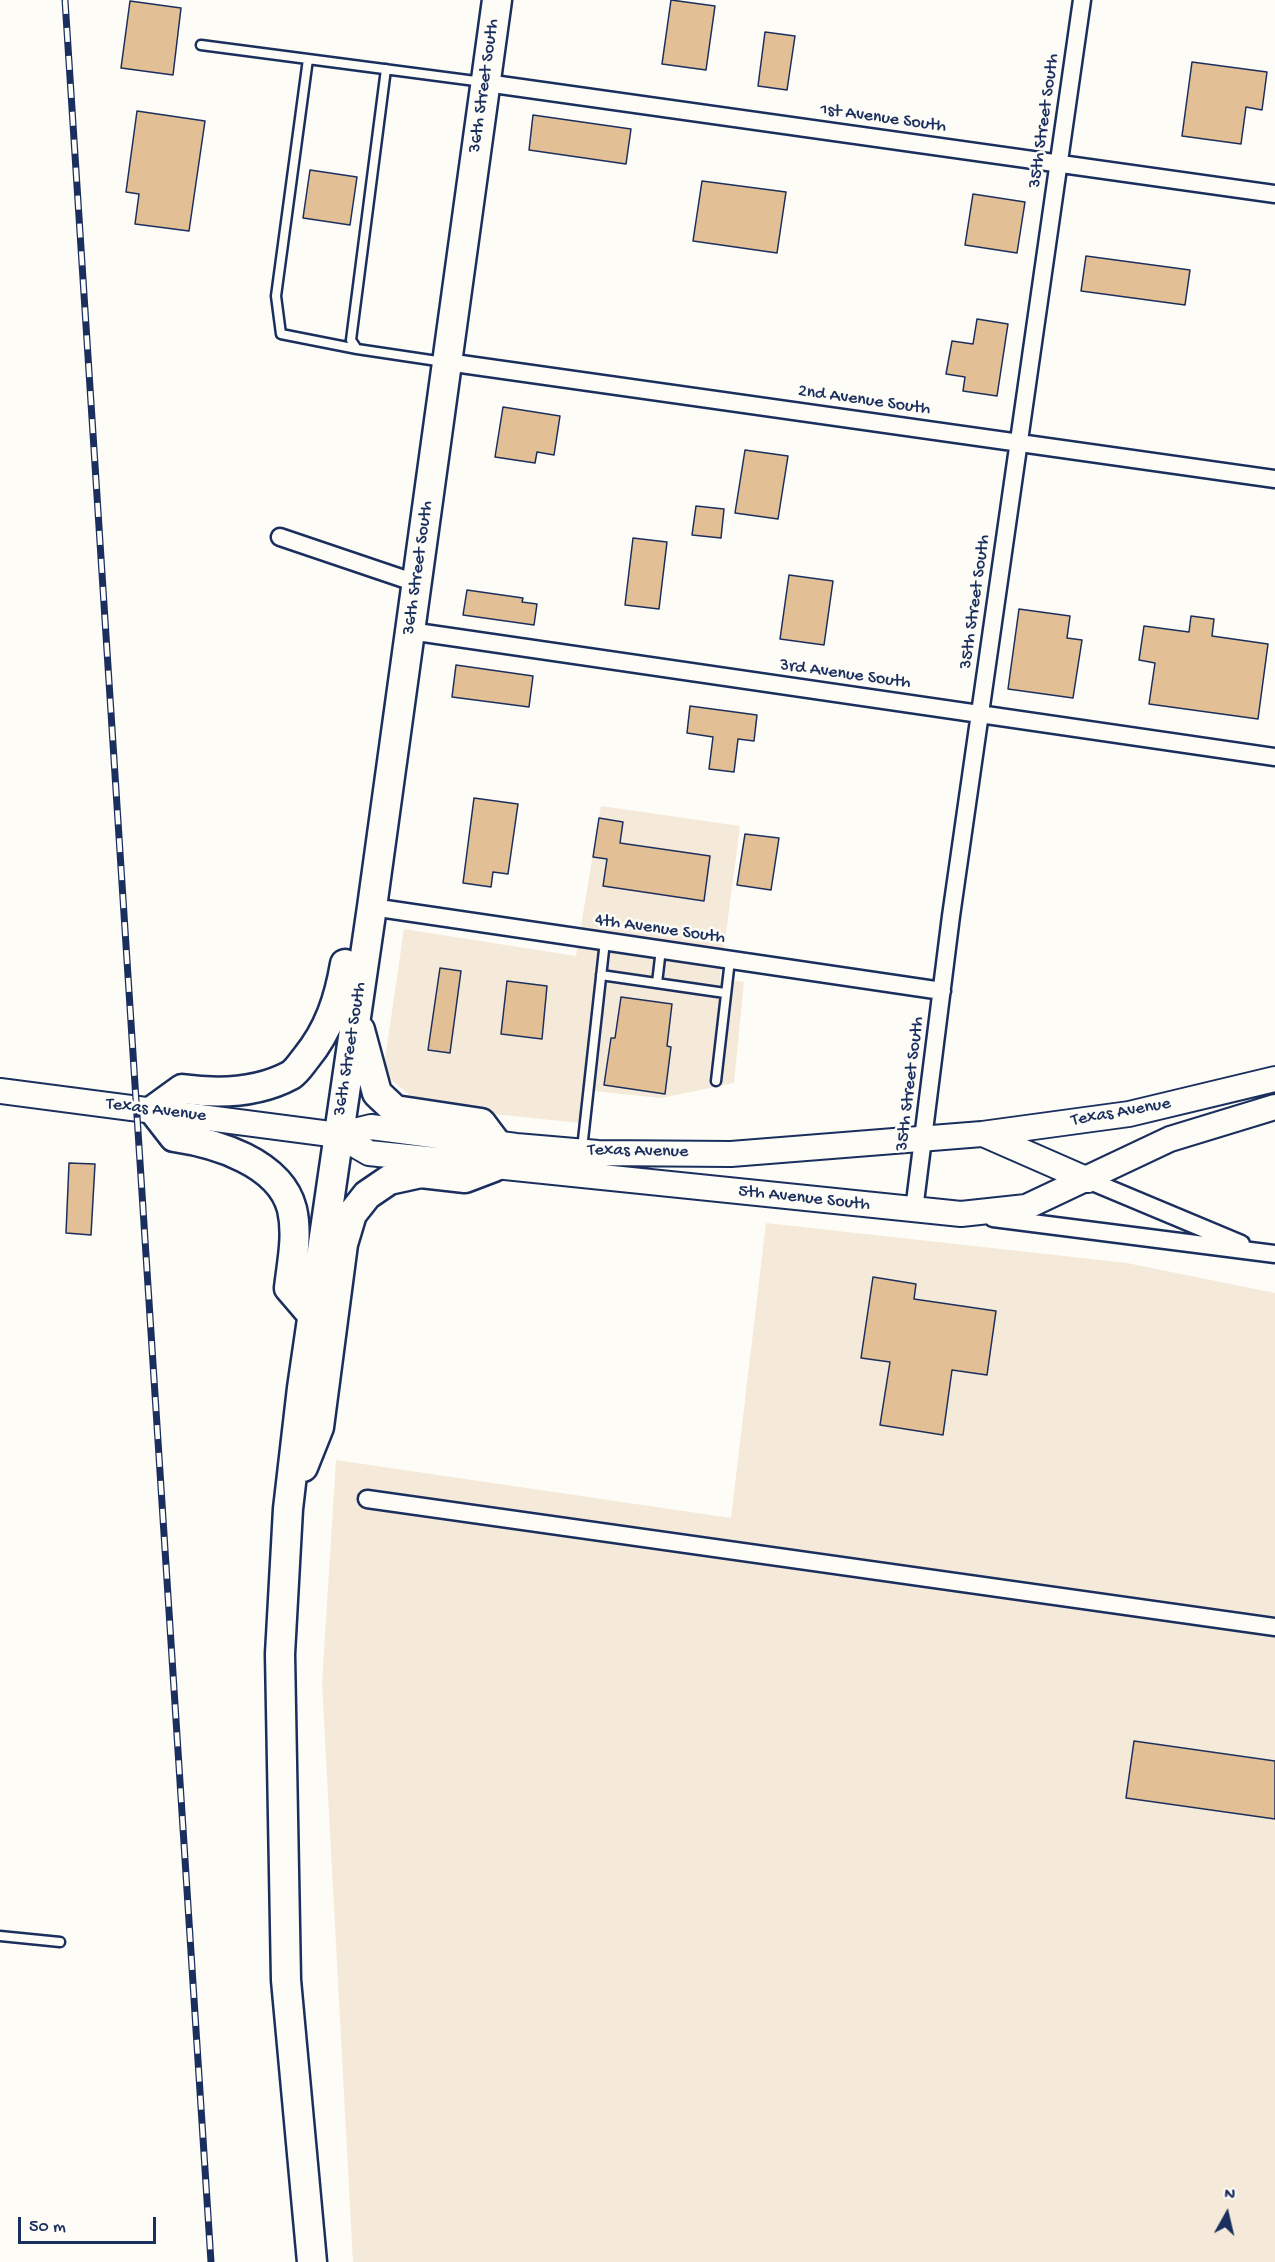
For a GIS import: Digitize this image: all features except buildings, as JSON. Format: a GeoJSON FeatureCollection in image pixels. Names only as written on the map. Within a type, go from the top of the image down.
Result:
{"type":"FeatureCollection","features":[{"type":"Feature","properties":{"kind":"highway","name":"36th Street South"},"geometry":{"type":"LineString","coordinates":[[289,1503],[338,1135],[372,907],[497,0]]}},
{"type":"Feature","properties":{"kind":"highway"},"geometry":{"type":"LineString","coordinates":[[313,1316],[289,1288],[295,1235],[291,1207],[278,1184],[253,1163],[232,1151],[207,1142],[174,1137],[153,1110],[182,1089],[216,1093],[264,1086],[293,1074],[325,1031],[338,1001],[357,878],[381,841]]}},
{"type":"Feature","properties":{"kind":"highway"},"geometry":{"type":"LineString","coordinates":[[312,2262],[286,1980],[280,1654],[289,1503],[319,1427],[342,1255],[352,1214],[367,1195],[389,1180],[421,1173],[465,1178],[495,1155],[481,1124],[395,1110],[377,1093],[356,1014]]}},
{"type":"Feature","properties":{"kind":"main road","name":"Texas Avenue"},"geometry":{"type":"LineString","coordinates":[[495,1155],[581,1151],[731,1154],[982,1134],[1130,1114],[1275,1079]]}},
{"type":"Feature","properties":{"kind":"main road","name":"Texas Avenue"},"geometry":{"type":"LineString","coordinates":[[0,1089],[338,1135]]}},
{"type":"Feature","properties":{"kind":"main road"},"geometry":{"type":"LineString","coordinates":[[961,1214],[1026,1207],[1088,1180],[1170,1139],[1275,1107]]}},
{"type":"Feature","properties":{"kind":"main road"},"geometry":{"type":"LineString","coordinates":[[982,1134],[1088,1180]]}},
{"type":"Feature","properties":{"kind":"main road","name":"5th Avenue South"},"geometry":{"type":"LineString","coordinates":[[338,1135],[369,1153],[495,1155],[914,1210],[961,1214]]}},
{"type":"Feature","properties":{"kind":"street","name":"35th Street South"},"geometry":{"type":"LineString","coordinates":[[914,1210],[980,714],[1082,0]]}},
{"type":"Feature","properties":{"kind":"street","name":"1st Avenue South"},"geometry":{"type":"LineString","coordinates":[[486,83],[1275,194]]}},
{"type":"Feature","properties":{"kind":"street","name":"2nd Avenue South"},"geometry":{"type":"LineString","coordinates":[[447,362],[1275,479]]}},
{"type":"Feature","properties":{"kind":"street"},"geometry":{"type":"LineString","coordinates":[[280,537],[417,583]]}},
{"type":"Feature","properties":{"kind":"street","name":"3rd Avenue South"},"geometry":{"type":"LineString","coordinates":[[410,631],[1275,757]]}},
{"type":"Feature","properties":{"kind":"street","name":"4th Avenue South"},"geometry":{"type":"LineString","coordinates":[[372,907],[942,991]]}},
{"type":"Feature","properties":{"kind":"street"},"geometry":{"type":"LineString","coordinates":[[1088,1180],[1268,1253]]}},
{"type":"Feature","properties":{"kind":"street","name":"5th Avenue South"},"geometry":{"type":"LineString","coordinates":[[961,1214],[1268,1253]]}},
{"type":"Feature","properties":{"kind":"street"},"geometry":{"type":"LineString","coordinates":[[367,1499],[1275,1627]]}},
{"type":"Feature","properties":{"kind":"lane"},"geometry":{"type":"LineString","coordinates":[[201,45],[486,83]]}},
{"type":"Feature","properties":{"kind":"lane"},"geometry":{"type":"LineString","coordinates":[[308,59],[276,296],[281,334],[357,349],[447,362]]}},
{"type":"Feature","properties":{"kind":"lane"},"geometry":{"type":"LineString","coordinates":[[357,349],[351,340],[386,69]]}},
{"type":"Feature","properties":{"kind":"lane"},"geometry":{"type":"LineString","coordinates":[[581,1151],[605,941]]}},
{"type":"Feature","properties":{"kind":"lane"},"geometry":{"type":"LineString","coordinates":[[657,983],[661,950]]}},
{"type":"Feature","properties":{"kind":"lane"},"geometry":{"type":"LineString","coordinates":[[716,1081],[730,960]]}},
{"type":"Feature","properties":{"kind":"lane"},"geometry":{"type":"LineString","coordinates":[[601,975],[725,993]]}},
{"type":"Feature","properties":{"kind":"lane"},"geometry":{"type":"LineString","coordinates":[[0,1936],[60,1942]]}},
{"type":"Feature","properties":{"kind":"shaded area"},"geometry":{"type":"Polygon","coordinates":[[[601,806],[740,826],[720,979],[744,982],[734,1083],[661,1098],[593,1091],[591,1124],[424,1107],[383,1073],[404,929],[576,956],[601,806]]]}},
{"type":"Feature","properties":{"kind":"shaded area"},"geometry":{"type":"Polygon","coordinates":[[[766,1223],[1127,1263],[1275,1293],[1275,2262],[353,2262],[322,1683],[336,1460],[731,1518],[766,1223]]]}},
{"type":"Feature","properties":{"kind":"railway"},"geometry":{"type":"LineString","coordinates":[[65,0],[211,2262]]}}]}
